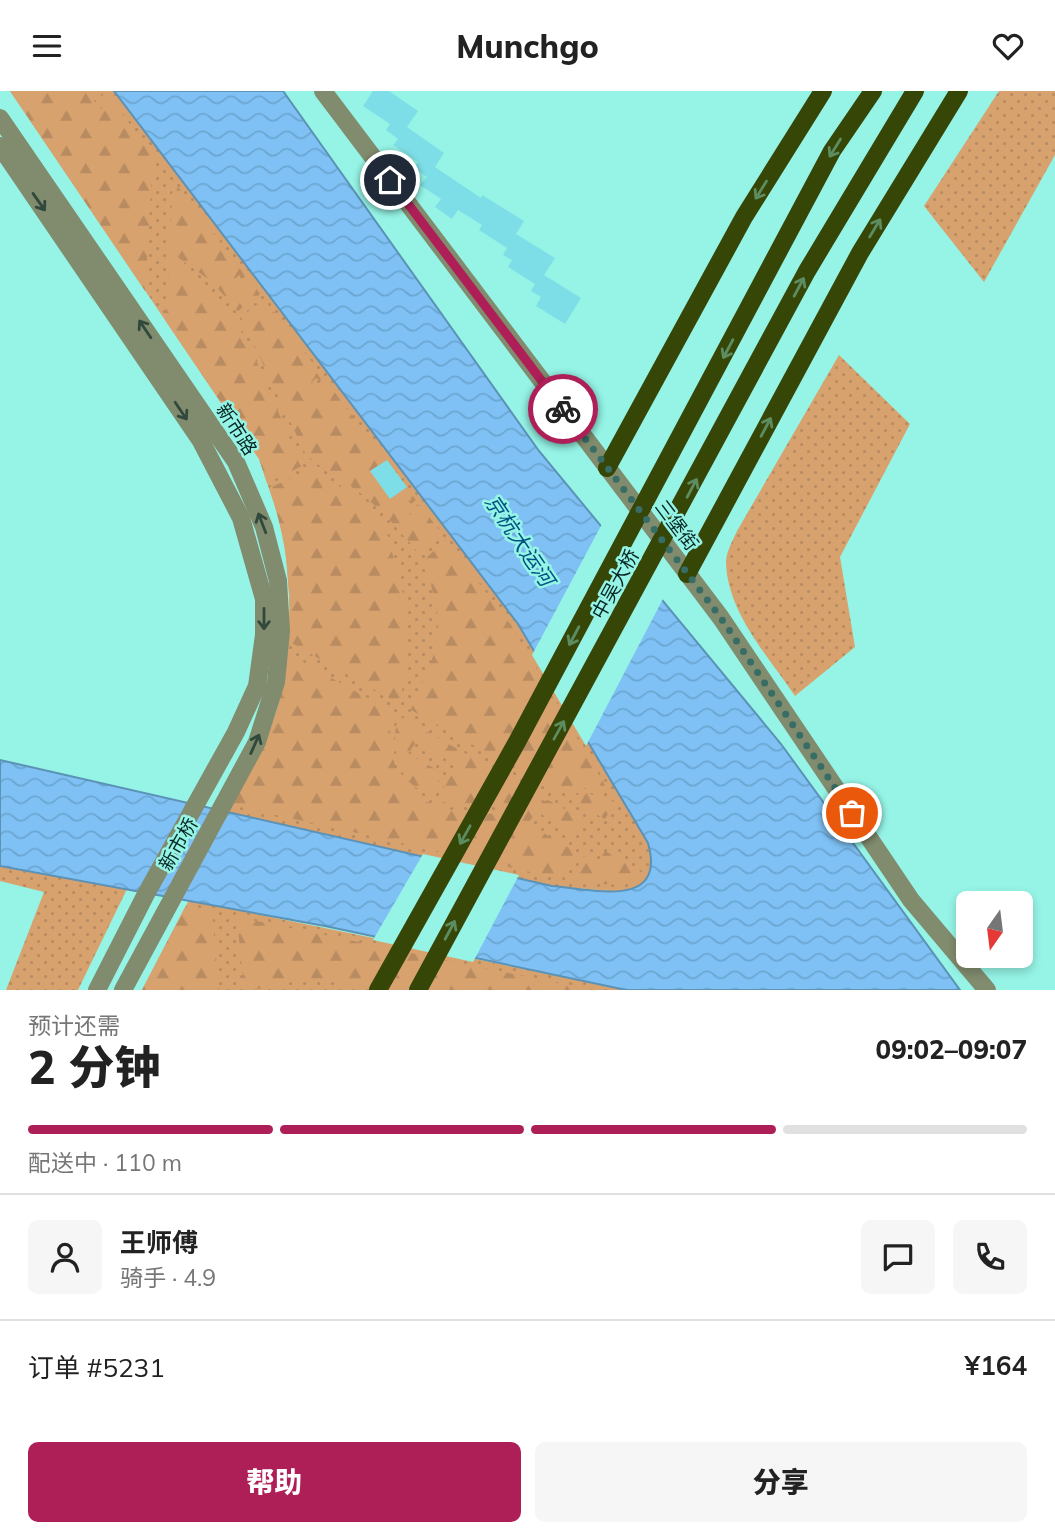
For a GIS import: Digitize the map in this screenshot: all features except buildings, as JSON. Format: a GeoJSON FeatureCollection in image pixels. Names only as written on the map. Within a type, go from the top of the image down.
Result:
{"type":"FeatureCollection","features":[{"type":"Feature","properties":{"kind":"main road"},"geometry":{"type":"LineString","coordinates":[[607,468],[744,217],[823,91]]}},
{"type":"Feature","properties":{"kind":"main road","name":"中吴大桥"},"geometry":{"type":"LineString","coordinates":[[378,990],[517,743],[832,151],[873,91]]}},
{"type":"Feature","properties":{"kind":"main road","name":"中吴大桥"},"geometry":{"type":"LineString","coordinates":[[418,990],[807,271],[915,91]]}},
{"type":"Feature","properties":{"kind":"main road"},"geometry":{"type":"LineString","coordinates":[[687,574],[860,253],[959,91]]}},
{"type":"Feature","properties":{"kind":"street","name":"三堡街"},"geometry":{"type":"LineString","coordinates":[[323,91],[721,618],[911,899],[987,990]]}},
{"type":"Feature","properties":{"kind":"street","name":"新市路"},"geometry":{"type":"LineString","coordinates":[[0,118],[236,463],[264,527],[278,581],[281,631],[276,682],[257,742],[224,806]]}},
{"type":"Feature","properties":{"kind":"street","name":"新市路"},"geometry":{"type":"LineString","coordinates":[[0,146],[201,441],[241,518],[264,599],[264,635],[257,686],[202,797]]}},
{"type":"Feature","properties":{"kind":"street","name":"新市桥"},"geometry":{"type":"LineString","coordinates":[[97,990],[146,894],[202,797]]}},
{"type":"Feature","properties":{"kind":"street","name":"新市桥"},"geometry":{"type":"LineString","coordinates":[[123,990],[224,806]]}},
{"type":"Feature","properties":{"kind":"green space"},"geometry":{"type":"Polygon","coordinates":[[[10,91],[114,91],[518,624],[648,843],[652,859],[650,876],[643,885],[622,892],[552,886],[229,812],[273,728],[286,678],[290,607],[284,533],[259,459],[10,91]]]}},
{"type":"Feature","properties":{"kind":"green space"},"geometry":{"type":"Polygon","coordinates":[[[10,91],[104,91],[100,97],[96,92],[91,97],[101,109],[109,97],[153,154],[145,291],[10,91]]]}},
{"type":"Feature","properties":{"kind":"green space"},"geometry":{"type":"Polygon","coordinates":[[[999,91],[1055,91],[1055,155],[984,282],[924,206],[999,91]]]}},
{"type":"Feature","properties":{"kind":"green space"},"geometry":{"type":"Polygon","coordinates":[[[173,180],[246,276],[242,279],[239,275],[235,279],[243,289],[249,279],[260,294],[238,311],[211,281],[169,251],[173,180]]]}},
{"type":"Feature","properties":{"kind":"green space"},"geometry":{"type":"Polygon","coordinates":[[[169,259],[208,290],[234,320],[253,354],[290,439],[303,462],[302,466],[267,483],[259,459],[165,320],[169,259]]]}},
{"type":"Feature","properties":{"kind":"green space"},"geometry":{"type":"Polygon","coordinates":[[[264,299],[324,378],[320,381],[316,378],[312,382],[319,391],[324,388],[321,384],[326,381],[386,460],[370,471],[390,498],[407,487],[416,500],[411,504],[408,500],[402,505],[411,515],[417,511],[413,507],[419,504],[443,535],[424,552],[417,551],[367,499],[305,453],[241,317],[264,299]]]}},
{"type":"Feature","properties":{"kind":"green space"},"geometry":{"type":"Polygon","coordinates":[[[839,355],[910,424],[840,557],[855,647],[795,696],[741,616],[728,580],[726,558],[737,531],[839,355]]]}},
{"type":"Feature","properties":{"kind":"green space"},"geometry":{"type":"Polygon","coordinates":[[[310,470],[355,495],[377,514],[386,529],[408,613],[406,677],[398,703],[288,641],[287,563],[269,488],[310,470]]]}},
{"type":"Feature","properties":{"kind":"green space"},"geometry":{"type":"Polygon","coordinates":[[[446,540],[511,625],[610,794],[586,788],[557,793],[406,707],[422,684],[436,643],[437,614],[426,558],[446,540]]]}},
{"type":"Feature","properties":{"kind":"green space"},"geometry":{"type":"Polygon","coordinates":[[[287,653],[392,712],[391,751],[396,767],[404,782],[430,803],[448,810],[478,815],[509,811],[548,800],[586,821],[577,835],[536,811],[528,824],[578,853],[562,879],[232,805],[261,750],[275,714],[285,675],[287,653]]]}},
{"type":"Feature","properties":{"kind":"green space"},"geometry":{"type":"Polygon","coordinates":[[[399,716],[541,796],[489,807],[465,806],[437,800],[456,765],[416,742],[408,754],[443,773],[429,796],[409,782],[399,765],[395,740],[399,716]]]}},
{"type":"Feature","properties":{"kind":"green space"},"geometry":{"type":"Polygon","coordinates":[[[587,793],[615,802],[605,819],[565,797],[587,793]]]}},
{"type":"Feature","properties":{"kind":"green space"},"geometry":{"type":"Polygon","coordinates":[[[605,851],[643,873],[636,879],[618,884],[570,880],[584,856],[597,863],[605,851]]]}},
{"type":"Feature","properties":{"kind":"green space"},"geometry":{"type":"Polygon","coordinates":[[[0,866],[127,889],[78,990],[6,990],[44,892],[0,881],[0,866]]]}},
{"type":"Feature","properties":{"kind":"green space"},"geometry":{"type":"Polygon","coordinates":[[[189,900],[626,990],[142,990],[189,900]]]}},
{"type":"Feature","properties":{"kind":"green space"},"geometry":{"type":"Polygon","coordinates":[[[185,907],[212,913],[219,990],[142,990],[185,907]]]}},
{"type":"Feature","properties":{"kind":"green space"},"geometry":{"type":"Polygon","coordinates":[[[237,917],[591,990],[381,990],[312,980],[244,990],[237,917]]]}},
{"type":"Feature","properties":{"kind":"water","name":"京杭大运河"},"geometry":{"type":"Polygon","coordinates":[[[114,91],[283,91],[539,451],[781,744],[960,990],[626,990],[325,926],[0,866],[0,760],[552,886],[622,891],[637,887],[647,878],[651,864],[648,843],[518,624],[114,91]]]}},
{"type":"Feature","properties":{"kind":"pier"},"geometry":{"type":"Polygon","coordinates":[[[603,522],[664,597],[586,746],[532,655],[603,522]]]}},
{"type":"Feature","properties":{"kind":"pier"},"geometry":{"type":"Polygon","coordinates":[[[423,854],[519,875],[473,962],[373,940],[423,854]]]}},
{"type":"Feature","properties":{"kind":"way so far"},"geometry":{"type":"LineString","coordinates":[[563,409],[721,618],[852,813]]}},
{"type":"Feature","properties":{"kind":"route"},"geometry":{"type":"LineString","coordinates":[[390,180],[563,409]]}}]}
